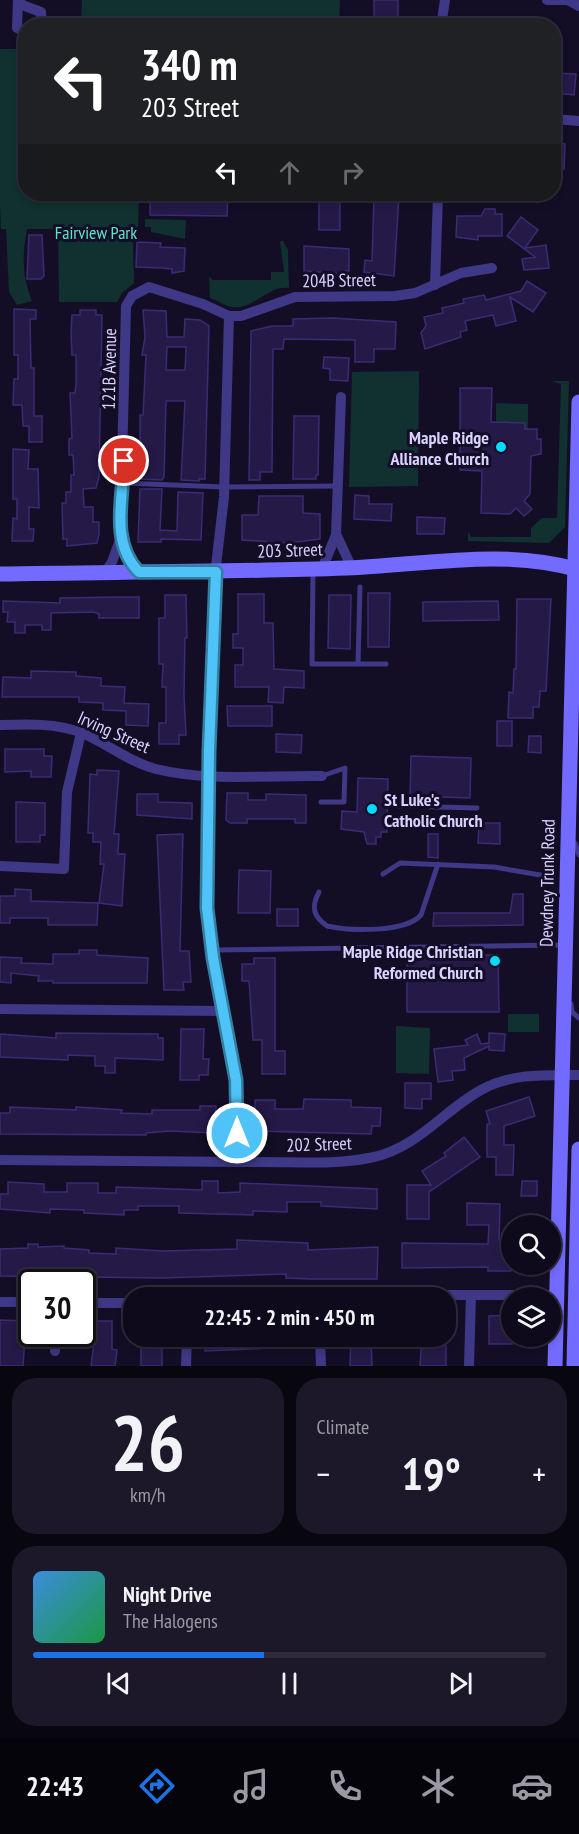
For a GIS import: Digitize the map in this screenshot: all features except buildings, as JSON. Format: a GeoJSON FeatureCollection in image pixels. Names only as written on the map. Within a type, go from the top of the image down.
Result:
{"type":"FeatureCollection","features":[{"type":"Feature","properties":{"kind":"main road","name":"Dewdney Trunk Road"},"geometry":{"type":"LineString","coordinates":[[557,1287],[579,402]]}},
{"type":"Feature","properties":{"kind":"main road","name":"203 Street"},"geometry":{"type":"LineString","coordinates":[[0,574],[216,572],[517,560],[550,562],[576,569]]}},
{"type":"Feature","properties":{"kind":"main road"},"geometry":{"type":"LineString","coordinates":[[574,1366],[579,1149]]}},
{"type":"Feature","properties":{"kind":"main road"},"geometry":{"type":"LineString","coordinates":[[561,1297],[576,1311]]}},
{"type":"Feature","properties":{"kind":"main road","name":"Dewdney Trunk Road"},"geometry":{"type":"LineString","coordinates":[[555,1366],[556,1347]]}},
{"type":"Feature","properties":{"kind":"street"},"geometry":{"type":"LineString","coordinates":[[18,0],[22,5],[41,12],[41,18]]}},
{"type":"Feature","properties":{"kind":"street"},"geometry":{"type":"LineString","coordinates":[[18,0],[16,28],[18,29]]}},
{"type":"Feature","properties":{"kind":"street"},"geometry":{"type":"LineString","coordinates":[[442,18],[445,0]]}},
{"type":"Feature","properties":{"kind":"street"},"geometry":{"type":"LineString","coordinates":[[547,0],[568,0],[579,6]]}},
{"type":"Feature","properties":{"kind":"street"},"geometry":{"type":"LineString","coordinates":[[561,120],[579,121]]}},
{"type":"Feature","properties":{"kind":"street"},"geometry":{"type":"LineString","coordinates":[[435,285],[438,201]]}},
{"type":"Feature","properties":{"kind":"street","name":"204B Street"},"geometry":{"type":"LineString","coordinates":[[229,316],[243,315],[295,297],[395,296],[415,293],[460,273],[492,268]]}},
{"type":"Feature","properties":{"kind":"street","name":"121B Avenue"},"geometry":{"type":"LineString","coordinates":[[105,572],[112,562],[120,540],[126,306],[132,296],[149,287],[203,304],[229,316]]}},
{"type":"Feature","properties":{"kind":"street"},"geometry":{"type":"LineString","coordinates":[[229,316],[224,487],[216,572],[207,885],[212,950],[236,1080],[236,1162]]}},
{"type":"Feature","properties":{"kind":"street"},"geometry":{"type":"LineString","coordinates":[[318,569],[336,535],[341,397]]}},
{"type":"Feature","properties":{"kind":"street"},"geometry":{"type":"LineString","coordinates":[[336,535],[352,568]]}},
{"type":"Feature","properties":{"kind":"street"},"geometry":{"type":"LineString","coordinates":[[120,540],[129,562],[139,572]]}},
{"type":"Feature","properties":{"kind":"street","name":"Irving Street"},"geometry":{"type":"LineString","coordinates":[[0,725],[51,726],[81,733],[147,766],[209,774],[322,776]]}},
{"type":"Feature","properties":{"kind":"street"},"geometry":{"type":"LineString","coordinates":[[0,866],[64,869],[67,792],[81,733]]}},
{"type":"Feature","properties":{"kind":"street"},"geometry":{"type":"LineString","coordinates":[[0,1008],[223,1011]]}},
{"type":"Feature","properties":{"kind":"street","name":"202 Street"},"geometry":{"type":"LineString","coordinates":[[0,1160],[236,1162],[343,1161],[375,1157],[417,1139],[483,1088],[520,1077],[579,1075]]}},
{"type":"Feature","properties":{"kind":"street"},"geometry":{"type":"LineString","coordinates":[[456,1296],[501,1296]]}},
{"type":"Feature","properties":{"kind":"street"},"geometry":{"type":"LineString","coordinates":[[469,1366],[471,1296]]}},
{"type":"Feature","properties":{"kind":"street"},"geometry":{"type":"LineString","coordinates":[[0,1302],[18,1302]]}},
{"type":"Feature","properties":{"kind":"street"},"geometry":{"type":"LineString","coordinates":[[96,1303],[123,1303]]}},
{"type":"Feature","properties":{"kind":"street"},"geometry":{"type":"LineString","coordinates":[[55,1347],[55,1351]]}},
{"type":"Feature","properties":{"kind":"street"},"geometry":{"type":"LineString","coordinates":[[186,1366],[187,1347]]}},
{"type":"Feature","properties":{"kind":"street"},"geometry":{"type":"LineString","coordinates":[[320,1347],[321,1366]]}},
{"type":"Feature","properties":{"kind":"lane"},"geometry":{"type":"LineString","coordinates":[[123,483],[224,487],[337,486]]}},
{"type":"Feature","properties":{"kind":"lane"},"geometry":{"type":"LineString","coordinates":[[318,569],[312,664],[386,664]]}},
{"type":"Feature","properties":{"kind":"lane"},"geometry":{"type":"LineString","coordinates":[[358,664],[360,587]]}},
{"type":"Feature","properties":{"kind":"lane"},"geometry":{"type":"LineString","coordinates":[[321,802],[344,802],[345,768],[322,776]]}},
{"type":"Feature","properties":{"kind":"lane"},"geometry":{"type":"LineString","coordinates":[[569,768],[575,786],[575,848],[579,855]]}},
{"type":"Feature","properties":{"kind":"lane"},"geometry":{"type":"LineString","coordinates":[[400,806],[477,808]]}},
{"type":"Feature","properties":{"kind":"lane"},"geometry":{"type":"LineString","coordinates":[[383,874],[400,863],[494,867],[546,876]]}},
{"type":"Feature","properties":{"kind":"lane"},"geometry":{"type":"LineString","coordinates":[[319,892],[314,902],[314,911],[319,920],[327,926],[403,928],[415,922],[421,915],[438,864]]}},
{"type":"Feature","properties":{"kind":"lane"},"geometry":{"type":"LineString","coordinates":[[566,910],[572,931],[571,1009],[574,1016],[579,1018]]}},
{"type":"Feature","properties":{"kind":"lane"},"geometry":{"type":"LineString","coordinates":[[212,950],[565,945]]}},
{"type":"Feature","properties":{"kind":"green space"},"geometry":{"type":"Polygon","coordinates":[[[82,0],[340,0],[339,18],[81,18],[82,0]]]}},
{"type":"Feature","properties":{"kind":"green space","name":"Fairview Park"},"geometry":{"type":"Polygon","coordinates":[[[0,49],[18,49],[18,201],[139,201],[138,233],[133,242],[134,283],[122,293],[117,302],[59,302],[58,229],[27,229],[24,266],[26,283],[32,301],[17,305],[9,292],[6,229],[1,229],[0,49]]]}},
{"type":"Feature","properties":{"kind":"green space"},"geometry":{"type":"Polygon","coordinates":[[[145,219],[186,220],[185,239],[151,232],[151,227],[145,227],[145,219]]]}},
{"type":"Feature","properties":{"kind":"green space"},"geometry":{"type":"Polygon","coordinates":[[[280,241],[283,241],[288,250],[289,288],[274,290],[240,307],[232,307],[210,298],[209,277],[213,280],[271,280],[271,272],[284,272],[280,241]]]}},
{"type":"Feature","properties":{"kind":"green space"},"geometry":{"type":"Polygon","coordinates":[[[419,371],[418,486],[349,487],[352,372],[419,371]]]}},
{"type":"Feature","properties":{"kind":"green space"},"geometry":{"type":"Polygon","coordinates":[[[551,381],[569,381],[565,527],[549,543],[468,541],[468,532],[471,537],[531,537],[531,528],[542,518],[557,518],[561,384],[551,381]]]}},
{"type":"Feature","properties":{"kind":"green space"},"geometry":{"type":"Polygon","coordinates":[[[496,403],[528,404],[528,429],[525,429],[525,423],[507,422],[496,428],[496,403]]]}},
{"type":"Feature","properties":{"kind":"green space"},"geometry":{"type":"Polygon","coordinates":[[[508,1014],[539,1014],[539,1032],[508,1032],[508,1014]]]}},
{"type":"Feature","properties":{"kind":"green space"},"geometry":{"type":"Polygon","coordinates":[[[396,1026],[430,1028],[429,1074],[396,1073],[396,1026]]]}},
{"type":"Feature","properties":{"kind":"place","name":"Maple Ridge Alliance Church"},"geometry":{"type":"Point","coordinates":[501,447]}},
{"type":"Feature","properties":{"kind":"place","name":"St Luke's Catholic Church"},"geometry":{"type":"Point","coordinates":[372,809]}},
{"type":"Feature","properties":{"kind":"place","name":"Maple Ridge Christian Reformed Church"},"geometry":{"type":"Point","coordinates":[495,961]}},
{"type":"Feature","properties":{"kind":"route"},"geometry":{"type":"LineString","coordinates":[[124,461],[120,540],[131,564],[139,572],[216,572],[209,751],[207,908],[213,958],[236,1080],[237,1133]]}}]}
